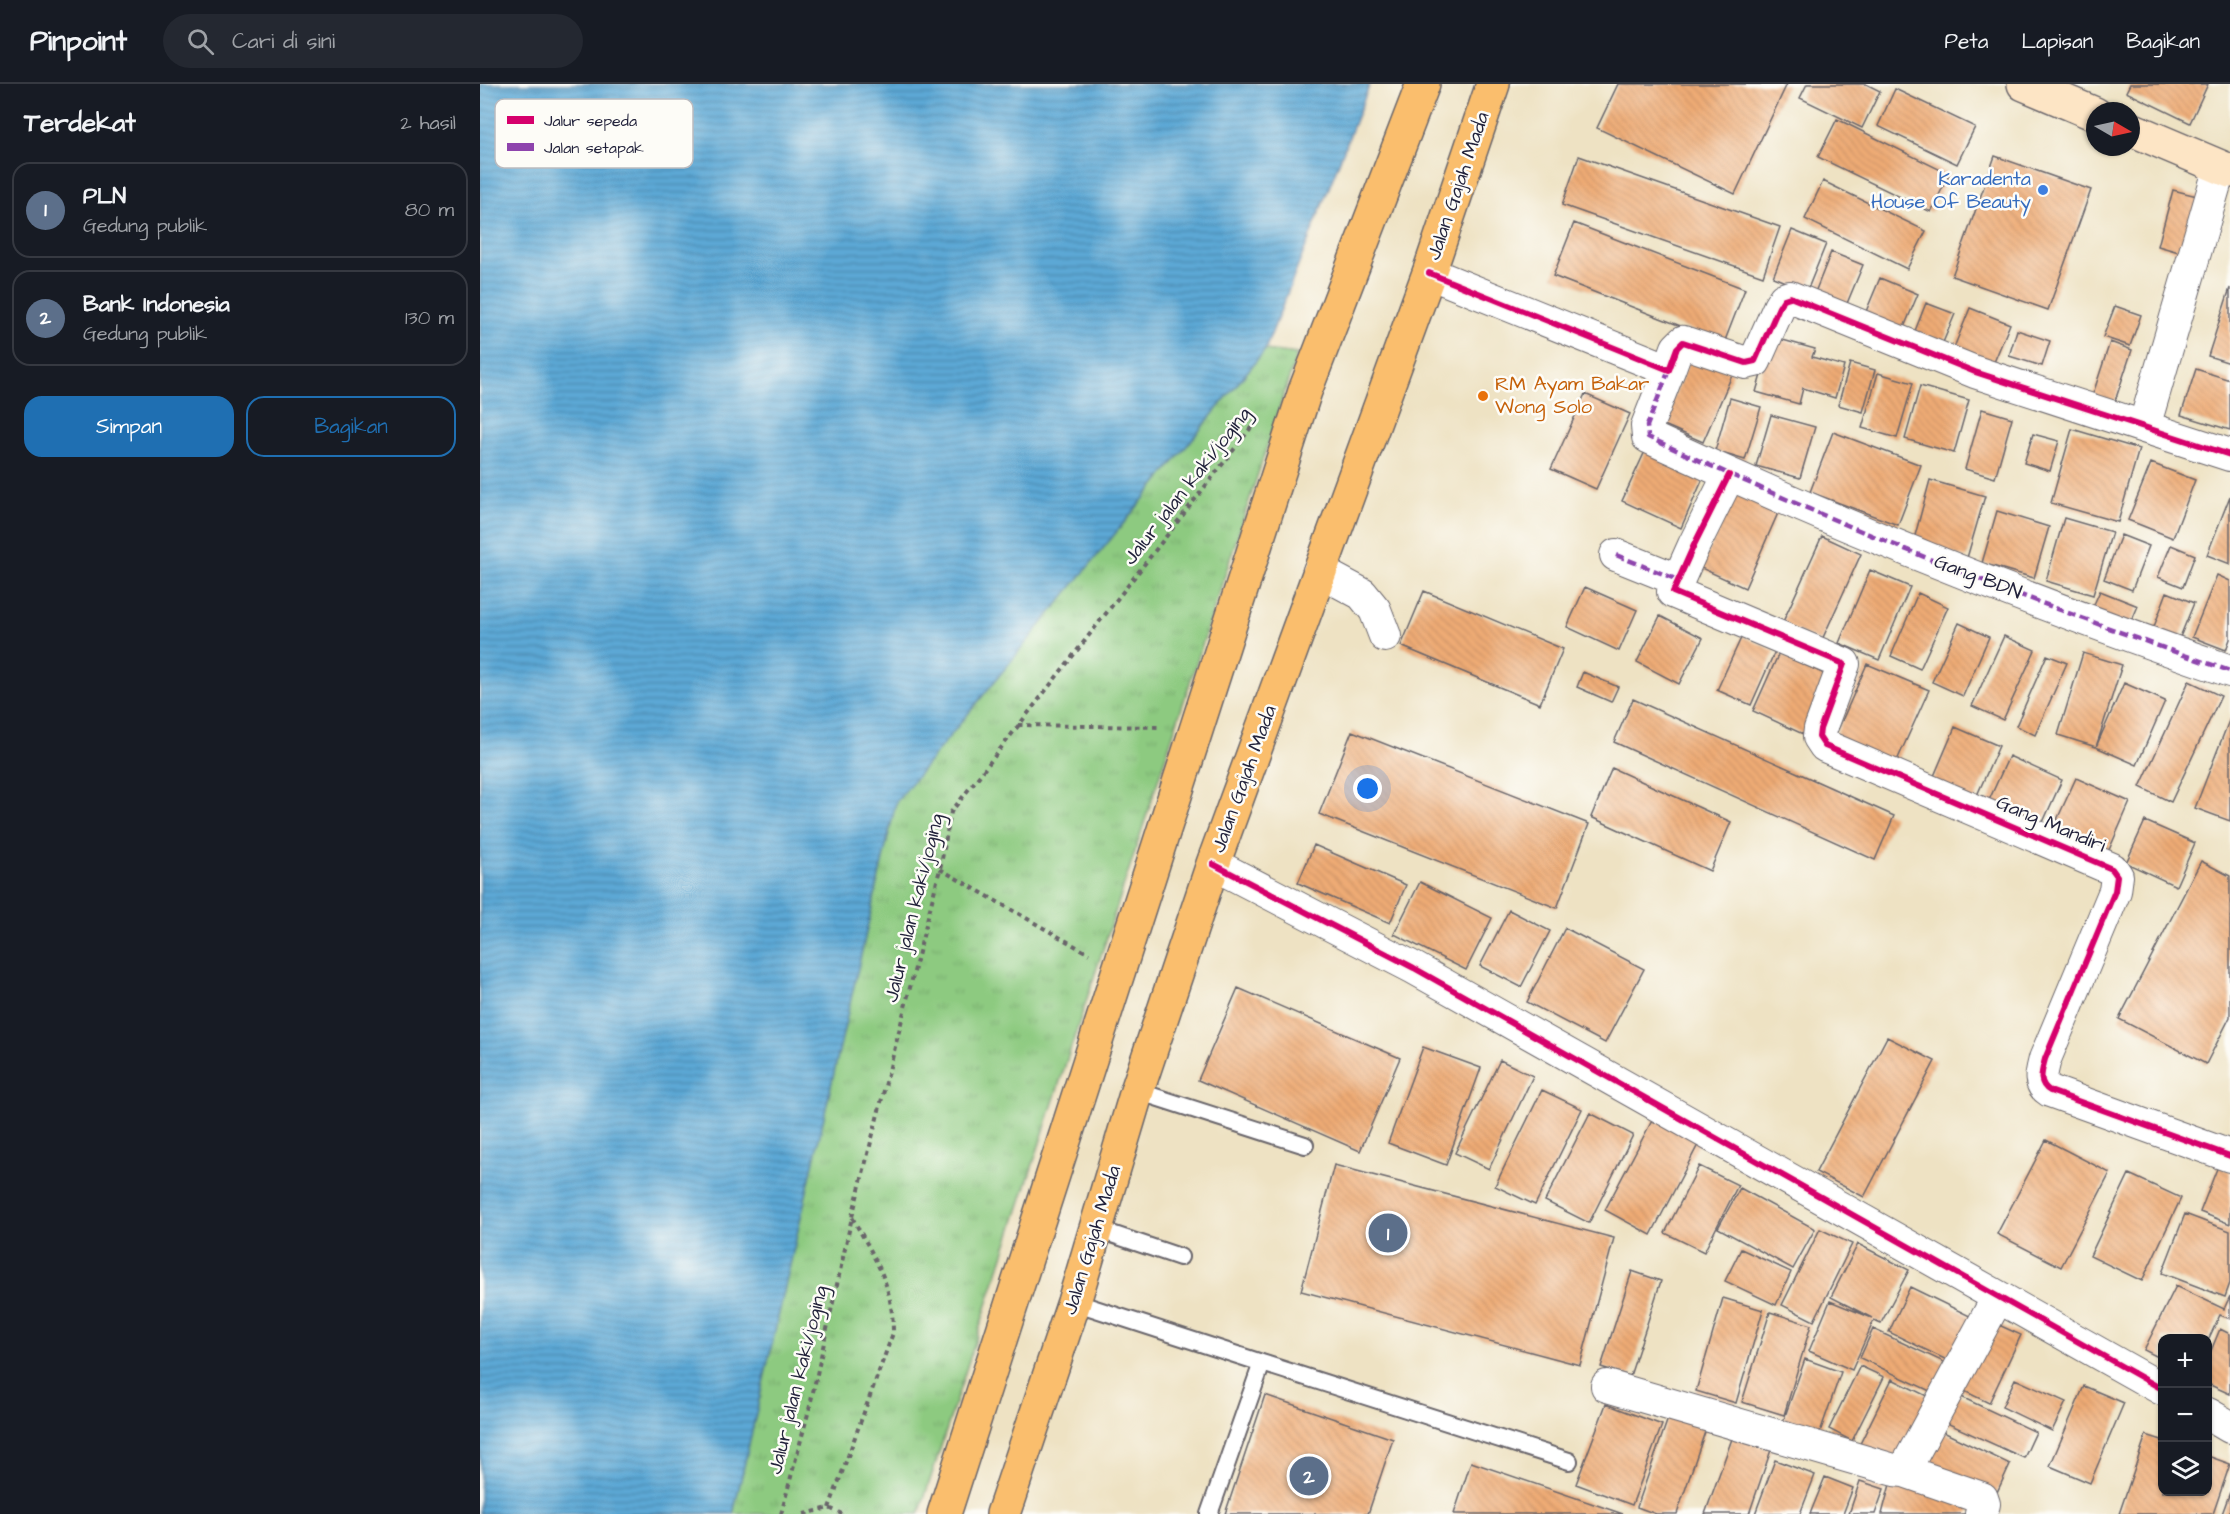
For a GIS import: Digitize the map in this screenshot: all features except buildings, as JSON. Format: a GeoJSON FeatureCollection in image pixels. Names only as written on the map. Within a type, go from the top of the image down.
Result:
{"type":"FeatureCollection","features":[{"type":"Feature","properties":{"kind":"highway"},"geometry":{"type":"LineString","coordinates":[[944,1514],[1305,391],[1423,84]]}},
{"type":"Feature","properties":{"kind":"highway","name":"Jalan Gajah Mada"},"geometry":{"type":"LineString","coordinates":[[1003,1514],[1074,1302],[1137,1091],[1213,864],[1429,273],[1493,84]]}},
{"type":"Feature","properties":{"kind":"street"},"geometry":{"type":"LineString","coordinates":[[2024,84],[2086,110]]}},
{"type":"Feature","properties":{"kind":"street"},"geometry":{"type":"LineString","coordinates":[[2140,133],[2225,169],[2144,427]]}},
{"type":"Feature","properties":{"kind":"street"},"geometry":{"type":"LineString","coordinates":[[1429,273],[1669,370],[1677,348],[1683,342],[1746,363],[1755,361],[1779,307],[1784,299],[1790,297],[1975,372],[2230,455]]}},
{"type":"Feature","properties":{"kind":"street","name":"Gang BDN"},"geometry":{"type":"LineString","coordinates":[[1669,370],[1647,426],[1648,437],[1729,475],[1952,568],[2230,671]]}},
{"type":"Feature","properties":{"kind":"street"},"geometry":{"type":"LineString","coordinates":[[1616,555],[1678,580],[1729,475]]}},
{"type":"Feature","properties":{"kind":"street"},"geometry":{"type":"LineString","coordinates":[[1319,572],[1362,594],[1375,610],[1385,636]]}},
{"type":"Feature","properties":{"kind":"street","name":"Gang Mandiri"},"geometry":{"type":"LineString","coordinates":[[1678,580],[1673,592],[1844,664],[1820,729],[1819,737],[1825,746],[2112,869],[2117,876],[2115,891],[2045,1059],[2040,1081],[2043,1087],[2050,1091],[2230,1156]]}},
{"type":"Feature","properties":{"kind":"street"},"geometry":{"type":"LineString","coordinates":[[1213,864],[1414,968],[2161,1388]]}},
{"type":"Feature","properties":{"kind":"street"},"geometry":{"type":"LineString","coordinates":[[1904,1471],[1998,1297]]}},
{"type":"Feature","properties":{"kind":"street"},"geometry":{"type":"LineString","coordinates":[[1607,1386],[1904,1471],[1982,1498],[1984,1504],[1981,1514]]}},
{"type":"Feature","properties":{"kind":"street"},"geometry":{"type":"LineString","coordinates":[[2212,1416],[2230,1427]]}},
{"type":"Feature","properties":{"kind":"lane"},"geometry":{"type":"LineString","coordinates":[[1137,1091],[1305,1145]]}},
{"type":"Feature","properties":{"kind":"lane"},"geometry":{"type":"LineString","coordinates":[[1096,1229],[1180,1257]]}},
{"type":"Feature","properties":{"kind":"lane"},"geometry":{"type":"LineString","coordinates":[[1074,1302],[1569,1461]]}},
{"type":"Feature","properties":{"kind":"lane"},"geometry":{"type":"LineString","coordinates":[[1209,1514],[1262,1363]]}},
{"type":"Feature","properties":{"kind":"path"},"geometry":{"type":"LineString","coordinates":[[1017,725],[1196,727]]}},
{"type":"Feature","properties":{"kind":"path"},"geometry":{"type":"LineString","coordinates":[[940,869],[1119,971]]}},
{"type":"Feature","properties":{"kind":"path"},"geometry":{"type":"LineString","coordinates":[[828,1509],[893,1333],[893,1311],[884,1275],[852,1217]]}},
{"type":"Feature","properties":{"kind":"path"},"geometry":{"type":"LineString","coordinates":[[804,1514],[828,1509],[842,1514]]}},
{"type":"Feature","properties":{"kind":"green space"},"geometry":{"type":"Polygon","coordinates":[[[1265,350],[1297,354],[919,1514],[733,1514],[896,802],[1265,350]]]}},
{"type":"Feature","properties":{"kind":"water"},"geometry":{"type":"Polygon","coordinates":[[[480,84],[1370,84],[1265,350],[896,802],[733,1514],[480,1514],[480,84]]]}},
{"type":"Feature","properties":{"kind":"marked path"},"geometry":{"type":"LineString","coordinates":[[1669,370],[1647,426],[1648,437],[1719,470],[1936,562],[2230,671]]}},
{"type":"Feature","properties":{"kind":"marked path"},"geometry":{"type":"LineString","coordinates":[[1616,555],[1678,580]]}},
{"type":"Feature","properties":{"kind":"cycle path"},"geometry":{"type":"LineString","coordinates":[[1429,273],[1669,370],[1677,348],[1683,342],[1746,363],[1755,361],[1779,307],[1784,299],[1790,297],[1975,372],[2230,455]]}},
{"type":"Feature","properties":{"kind":"cycle path"},"geometry":{"type":"LineString","coordinates":[[1729,475],[1673,592],[1844,664],[1820,729],[1819,737],[1825,746],[2112,869],[2117,876],[2115,891],[2045,1059],[2043,1084],[2050,1091],[2230,1156]]}},
{"type":"Feature","properties":{"kind":"cycle path"},"geometry":{"type":"LineString","coordinates":[[1213,864],[1414,968],[2160,1388]]}},
{"type":"Feature","properties":{"kind":"place","name":"Karadenta House Of Beauty"},"geometry":{"type":"Point","coordinates":[2043,190]}},
{"type":"Feature","properties":{"kind":"place","name":"RM Ayam Bakar Wong Solo"},"geometry":{"type":"Point","coordinates":[1483,396]}},
{"type":"Feature","properties":{"kind":"place","name":"PLN"},"geometry":{"type":"Point","coordinates":[1388,1233]}},
{"type":"Feature","properties":{"kind":"place","name":"Bank Indonesia"},"geometry":{"type":"Point","coordinates":[1309,1476]}}]}
